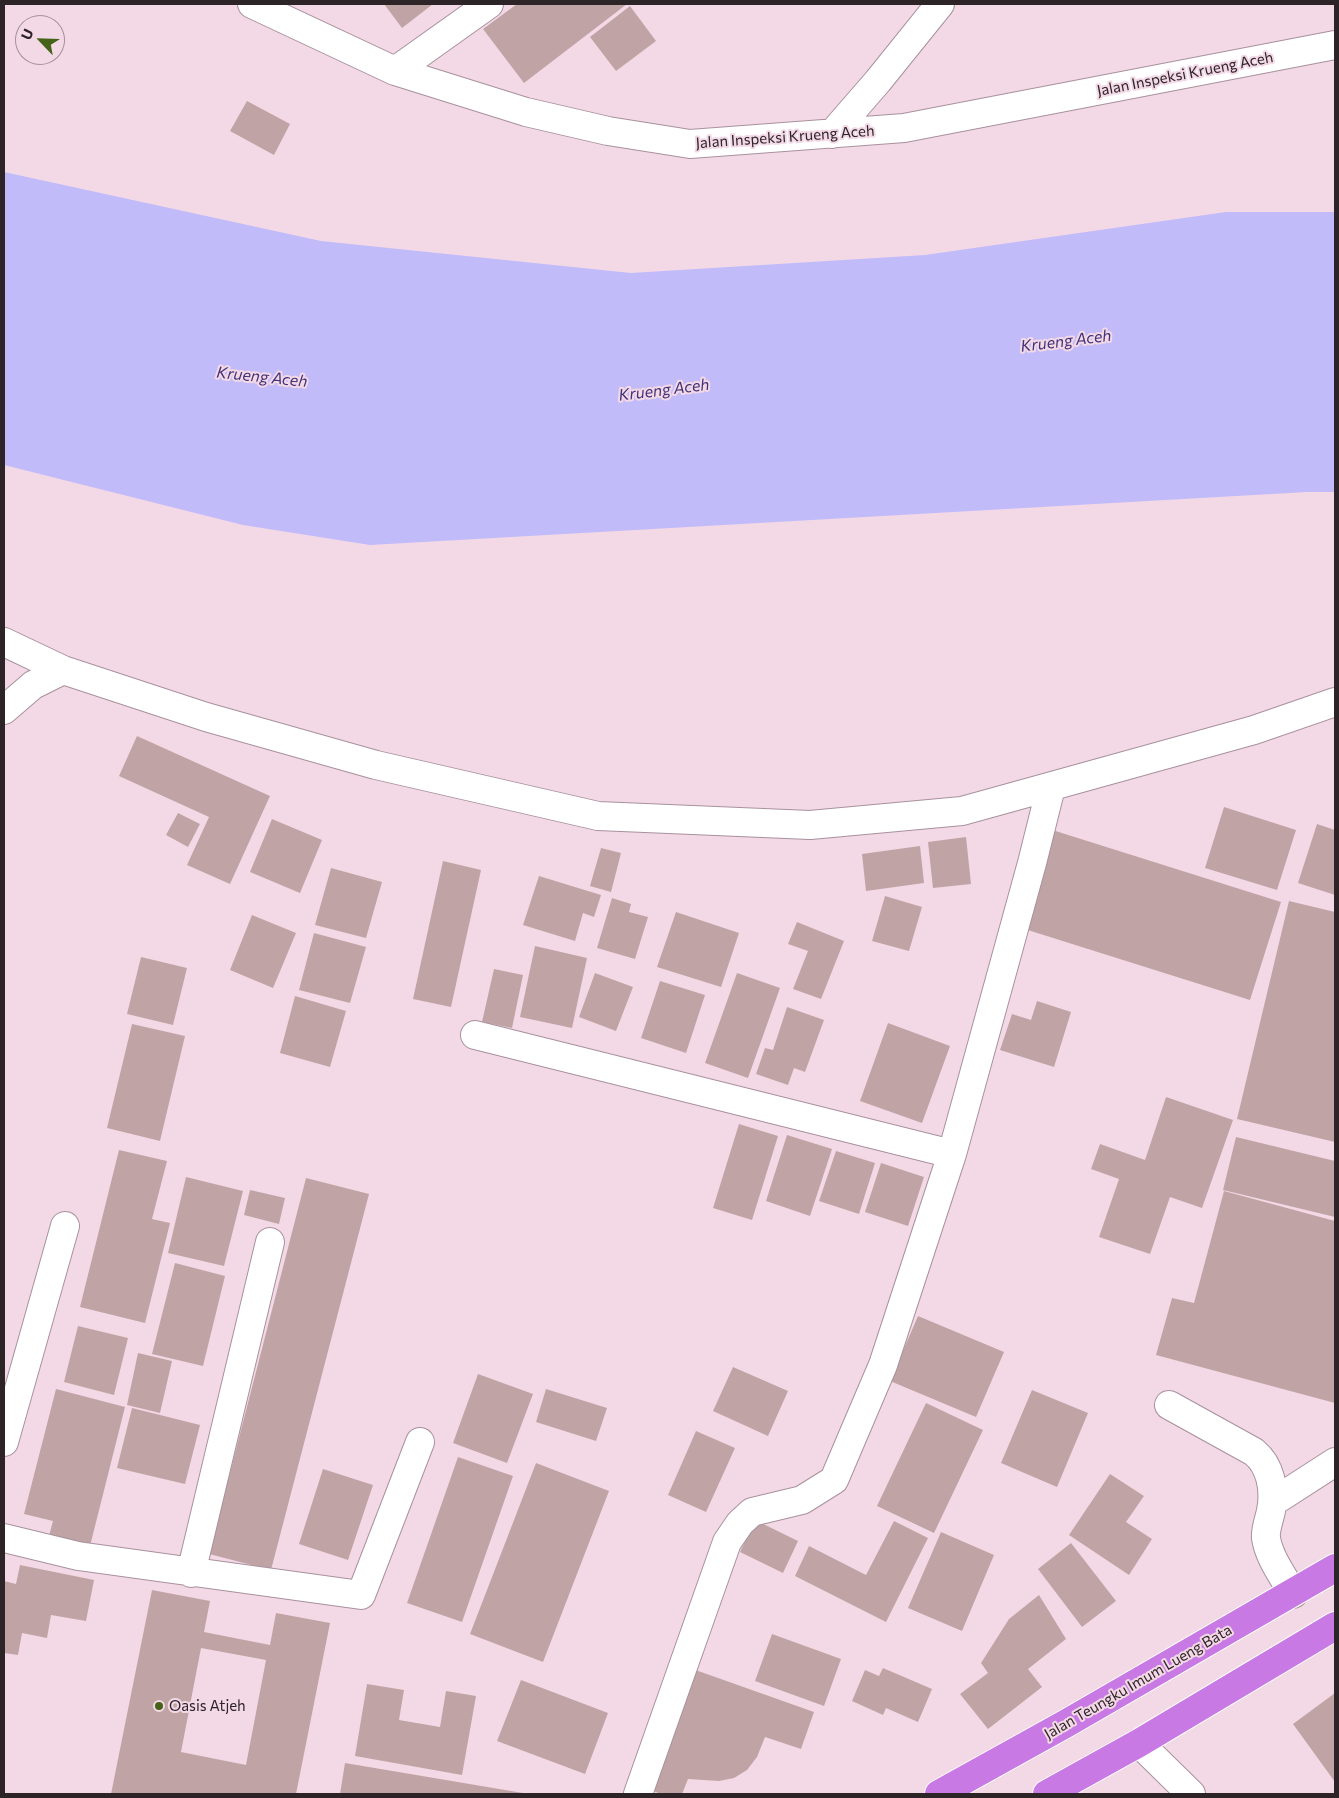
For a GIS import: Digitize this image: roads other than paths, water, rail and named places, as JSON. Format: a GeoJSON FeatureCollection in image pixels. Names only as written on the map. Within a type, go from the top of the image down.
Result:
{"type":"FeatureCollection","features":[{"type":"Feature","properties":{"kind":"highway","name":"Jalan Teungku Imum Lueng Bata"},"geometry":{"type":"LineString","coordinates":[[939,1794],[1293,1594],[1335,1568]]}},
{"type":"Feature","properties":{"kind":"highway"},"geometry":{"type":"LineString","coordinates":[[1047,1794],[1139,1743],[1335,1626]]}},
{"type":"Feature","properties":{"kind":"street","name":"Jalan Inspeksi Krueng Aceh"},"geometry":{"type":"LineString","coordinates":[[252,4],[395,71],[526,112],[608,131],[690,144],[904,128],[1335,45]]}},
{"type":"Feature","properties":{"kind":"street"},"geometry":{"type":"LineString","coordinates":[[395,71],[489,4]]}},
{"type":"Feature","properties":{"kind":"street"},"geometry":{"type":"LineString","coordinates":[[832,134],[878,81],[940,4]]}},
{"type":"Feature","properties":{"kind":"street"},"geometry":{"type":"LineString","coordinates":[[4,642],[63,670],[206,717],[376,764],[598,816],[810,825],[962,811],[1254,730],[1335,702]]}},
{"type":"Feature","properties":{"kind":"street"},"geometry":{"type":"LineString","coordinates":[[4,710],[33,685],[63,670]]}},
{"type":"Feature","properties":{"kind":"street"},"geometry":{"type":"LineString","coordinates":[[638,1794],[726,1542],[740,1523],[752,1512],[802,1500],[834,1480],[883,1364],[952,1154],[1030,872],[1051,787]]}},
{"type":"Feature","properties":{"kind":"street"},"geometry":{"type":"LineString","coordinates":[[475,1035],[952,1154]]}},
{"type":"Feature","properties":{"kind":"street"},"geometry":{"type":"LineString","coordinates":[[4,1442],[65,1226]]}},
{"type":"Feature","properties":{"kind":"street"},"geometry":{"type":"LineString","coordinates":[[192,1573],[270,1242]]}},
{"type":"Feature","properties":{"kind":"street"},"geometry":{"type":"LineString","coordinates":[[1169,1405],[1254,1452],[1262,1459],[1269,1470],[1273,1502],[1266,1535],[1269,1549],[1293,1594]]}},
{"type":"Feature","properties":{"kind":"street"},"geometry":{"type":"LineString","coordinates":[[4,1538],[78,1556],[361,1595],[420,1442]]}},
{"type":"Feature","properties":{"kind":"street"},"geometry":{"type":"LineString","coordinates":[[1273,1502],[1335,1462]]}},
{"type":"Feature","properties":{"kind":"street"},"geometry":{"type":"LineString","coordinates":[[1139,1743],[1191,1794]]}},
{"type":"Feature","properties":{"kind":"water","name":"Krueng Aceh"},"geometry":{"type":"Polygon","coordinates":[[[4,172],[321,241],[631,273],[925,255],[1226,212],[1335,212],[1335,492],[1307,492],[370,545],[243,525],[4,465],[4,172]]]}},
{"type":"Feature","properties":{"kind":"place","name":"Oasis Atjeh"},"geometry":{"type":"Point","coordinates":[159,1706]}}]}
